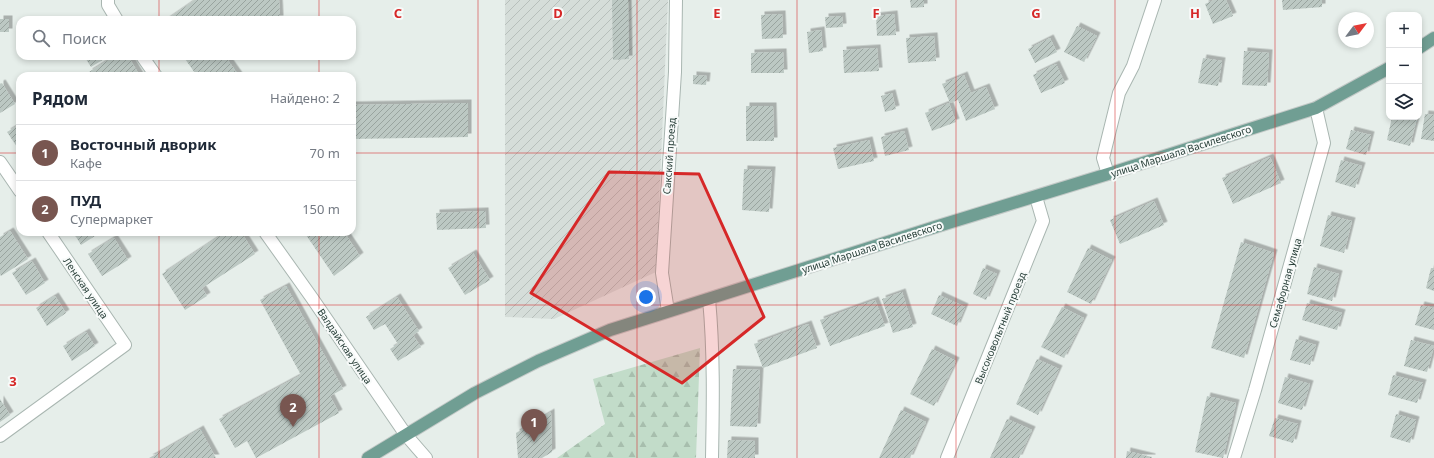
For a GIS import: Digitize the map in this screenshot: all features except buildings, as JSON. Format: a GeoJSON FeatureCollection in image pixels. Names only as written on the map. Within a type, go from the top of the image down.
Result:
{"type":"FeatureCollection","features":[{"type":"Feature","properties":{"kind":"main road"},"geometry":{"type":"LineString","coordinates":[[1422,46],[1434,38]]}},
{"type":"Feature","properties":{"kind":"main road","name":"улица Маршала Василевского"},"geometry":{"type":"LineString","coordinates":[[368,458],[474,393],[538,361],[610,330],[1316,108],[1386,70]]}},
{"type":"Feature","properties":{"kind":"street"},"geometry":{"type":"LineString","coordinates":[[108,0],[108,4],[115,16]]}},
{"type":"Feature","properties":{"kind":"street","name":"Сакский проезд"},"geometry":{"type":"LineString","coordinates":[[668,311],[662,273],[675,72],[676,0]]}},
{"type":"Feature","properties":{"kind":"street"},"geometry":{"type":"LineString","coordinates":[[1108,174],[1104,158],[1119,93],[1133,66],[1155,0]]}},
{"type":"Feature","properties":{"kind":"street"},"geometry":{"type":"LineString","coordinates":[[145,60],[153,72]]}},
{"type":"Feature","properties":{"kind":"street","name":"Семафорная улица"},"geometry":{"type":"LineString","coordinates":[[1234,458],[1255,390],[1324,143],[1316,108]]}},
{"type":"Feature","properties":{"kind":"street"},"geometry":{"type":"LineString","coordinates":[[0,162],[16,185]]}},
{"type":"Feature","properties":{"kind":"street","name":"Высоковольтный проезд"},"geometry":{"type":"LineString","coordinates":[[947,458],[1043,221],[1036,197]]}},
{"type":"Feature","properties":{"kind":"street","name":"Ленская улица"},"geometry":{"type":"LineString","coordinates":[[0,436],[124,345],[51,236]]}},
{"type":"Feature","properties":{"kind":"street","name":"Валдайская улица"},"geometry":{"type":"LineString","coordinates":[[268,236],[406,435],[426,458]]}},
{"type":"Feature","properties":{"kind":"street"},"geometry":{"type":"LineString","coordinates":[[709,299],[714,380],[712,458]]}},
{"type":"Feature","properties":{"kind":"highlighted area"},"geometry":{"type":"Polygon","coordinates":[[[609,172],[699,174],[764,317],[682,383],[531,293],[609,172]]]}},
{"type":"Feature","properties":{"kind":"shaded area"},"geometry":{"type":"Polygon","coordinates":[[[505,0],[668,0],[656,272],[554,319],[505,317],[505,0]]]}},
{"type":"Feature","properties":{"kind":"green space"},"geometry":{"type":"Polygon","coordinates":[[[700,348],[696,458],[557,458],[605,424],[593,379],[700,348]]]}},
{"type":"Feature","properties":{"kind":"place","name":"ПУД"},"geometry":{"type":"Point","coordinates":[293,427]}},
{"type":"Feature","properties":{"kind":"place","name":"Восточный дворик"},"geometry":{"type":"Point","coordinates":[534,442]}}]}
